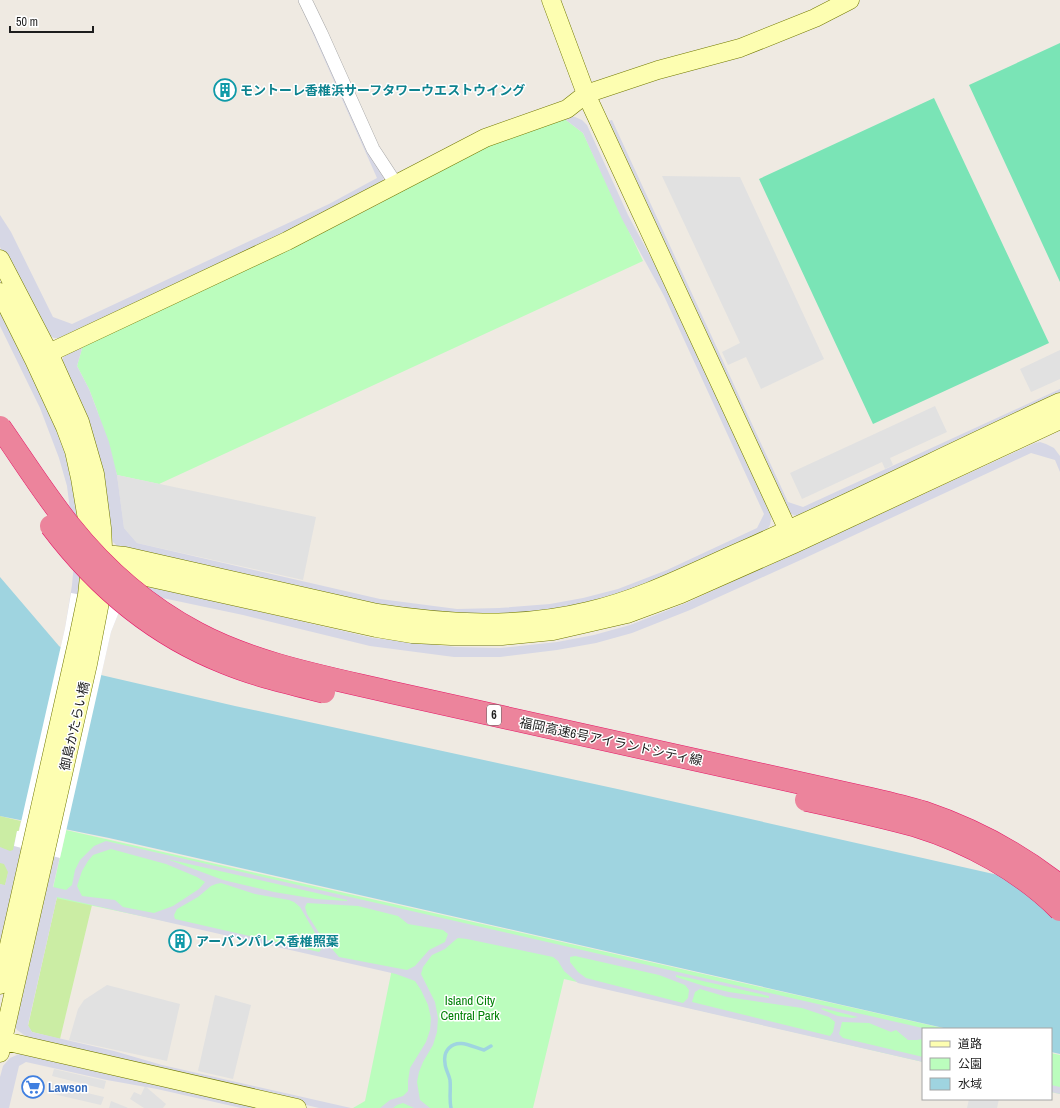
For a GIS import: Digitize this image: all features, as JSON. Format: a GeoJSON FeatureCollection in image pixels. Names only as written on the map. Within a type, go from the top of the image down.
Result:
{"type":"FeatureCollection","features":[{"type":"Feature","properties":{"kind":"highway","name":"福岡高速6号アイランドシティ線"},"geometry":{"type":"LineString","coordinates":[[0,427],[67,523],[112,572],[151,605],[171,618],[198,633],[231,648],[269,661],[361,685],[872,799],[922,812],[956,824],[989,839],[1016,854],[1060,886]]}},
{"type":"Feature","properties":{"kind":"highway","name":"福岡高速6号アイランドシティ線"},"geometry":{"type":"LineString","coordinates":[[0,454],[58,536],[85,567],[118,599],[141,618],[162,632],[225,664],[265,677],[322,691],[860,812],[917,827],[950,839],[994,861],[1033,886],[1060,910]]}},
{"type":"Feature","properties":{"kind":"street"},"geometry":{"type":"LineString","coordinates":[[304,0],[373,149],[396,184]]}},
{"type":"Feature","properties":{"kind":"street"},"geometry":{"type":"LineString","coordinates":[[551,0],[586,94],[791,537]]}},
{"type":"Feature","properties":{"kind":"street"},"geometry":{"type":"LineString","coordinates":[[41,356],[287,241],[484,138],[567,109],[586,94],[658,70],[740,48],[815,18],[850,0]]}},
{"type":"Feature","properties":{"kind":"street"},"geometry":{"type":"LineString","coordinates":[[0,259],[41,356]]}},
{"type":"Feature","properties":{"kind":"street"},"geometry":{"type":"LineString","coordinates":[[0,292],[41,356]]}},
{"type":"Feature","properties":{"kind":"street","name":"御島かたらい橋"},"geometry":{"type":"LineString","coordinates":[[38,852],[77,643],[94,596],[100,560],[102,528],[95,474],[80,422],[41,356]]}},
{"type":"Feature","properties":{"kind":"street"},"geometry":{"type":"LineString","coordinates":[[100,560],[376,628],[412,634],[502,636],[553,631],[627,614],[680,594],[791,537],[1056,418]]}},
{"type":"Feature","properties":{"kind":"street"},"geometry":{"type":"LineString","coordinates":[[0,985],[38,852]]}},
{"type":"Feature","properties":{"kind":"street"},"geometry":{"type":"LineString","coordinates":[[38,852],[1,1045],[296,1108]]}},
{"type":"Feature","properties":{"kind":"green space"},"geometry":{"type":"Polygon","coordinates":[[[1060,43],[1060,282],[969,85],[1060,43]]]}},
{"type":"Feature","properties":{"kind":"green space"},"geometry":{"type":"Polygon","coordinates":[[[934,98],[1049,343],[873,424],[759,179],[934,98]]]}},
{"type":"Feature","properties":{"kind":"green space"},"geometry":{"type":"Polygon","coordinates":[[[562,117],[583,133],[643,261],[159,484],[117,475],[97,410],[89,389],[77,366],[83,345],[291,249],[379,204],[449,163],[562,117]]]}},
{"type":"Feature","properties":{"kind":"green space"},"geometry":{"type":"Polygon","coordinates":[[[0,816],[21,821],[5,886],[0,884],[0,816]]]}},
{"type":"Feature","properties":{"kind":"green space","name":"Island City Central Park"},"geometry":{"type":"Polygon","coordinates":[[[66,830],[943,1028],[922,1028],[922,1062],[564,979],[533,1108],[353,1108],[365,1101],[392,969],[51,897],[66,830]]]}},
{"type":"Feature","properties":{"kind":"green space"},"geometry":{"type":"Polygon","coordinates":[[[57,897],[92,905],[60,1039],[32,1032],[28,1026],[57,897]]]}},
{"type":"Feature","properties":{"kind":"green space"},"geometry":{"type":"Polygon","coordinates":[[[1052,1053],[1060,1055],[1060,1094],[1052,1092],[1052,1053]]]}},
{"type":"Feature","properties":{"kind":"shaded area"},"geometry":{"type":"Polygon","coordinates":[[[298,0],[300,0],[384,177],[383,182],[283,233],[59,338],[54,338],[47,334],[0,247],[0,215],[11,232],[53,317],[72,324],[329,204],[377,178],[298,0]]]}},
{"type":"Feature","properties":{"kind":"shaded area"},"geometry":{"type":"Polygon","coordinates":[[[562,117],[575,117],[582,120],[587,125],[628,215],[670,293],[772,513],[770,525],[764,534],[671,576],[586,606],[499,617],[379,607],[123,548],[117,546],[113,542],[61,366],[63,358],[67,353],[83,345],[77,366],[89,389],[109,442],[117,475],[124,528],[137,543],[380,599],[457,609],[499,608],[550,604],[583,598],[618,589],[667,570],[757,528],[764,514],[664,296],[622,219],[583,133],[562,117]]]}},
{"type":"Feature","properties":{"kind":"shaded area"},"geometry":{"type":"Polygon","coordinates":[[[612,120],[788,502],[803,507],[1060,389],[1060,398],[797,516],[791,514],[785,510],[605,122],[612,120]]]}},
{"type":"Feature","properties":{"kind":"shaded area"},"geometry":{"type":"Polygon","coordinates":[[[662,176],[740,177],[824,359],[761,389],[746,357],[728,365],[722,352],[740,343],[662,176]]]}},
{"type":"Feature","properties":{"kind":"shaded area"},"geometry":{"type":"Polygon","coordinates":[[[0,304],[59,428],[80,509],[81,586],[0,955],[0,884],[5,885],[8,872],[4,864],[0,863],[0,847],[10,851],[13,850],[17,831],[19,831],[65,628],[74,563],[67,486],[59,458],[40,408],[0,326],[0,304]]]}},
{"type":"Feature","properties":{"kind":"shaded area"},"geometry":{"type":"Polygon","coordinates":[[[1060,350],[1060,379],[1031,392],[1020,369],[1060,350]]]}},
{"type":"Feature","properties":{"kind":"shaded area"},"geometry":{"type":"Polygon","coordinates":[[[935,406],[947,432],[890,458],[893,465],[885,469],[882,462],[802,499],[790,473],[935,406]]]}},
{"type":"Feature","properties":{"kind":"shaded area"},"geometry":{"type":"Polygon","coordinates":[[[1040,442],[1054,448],[1060,456],[1060,472],[1055,460],[1031,453],[690,610],[632,633],[596,643],[557,650],[500,657],[454,657],[370,646],[243,615],[139,593],[123,602],[111,632],[53,887],[66,890],[72,885],[75,870],[80,860],[94,846],[106,841],[923,1028],[922,1039],[908,1040],[896,1030],[891,1032],[869,1023],[842,1022],[839,1034],[843,1038],[922,1057],[922,1062],[578,983],[564,971],[558,961],[553,957],[458,938],[445,949],[432,955],[423,967],[421,974],[435,1002],[438,1018],[437,1032],[433,1045],[423,1062],[417,1082],[420,1100],[430,1108],[414,1108],[403,1103],[393,1108],[380,1108],[390,1100],[403,1096],[408,1091],[410,1068],[426,1042],[430,1030],[431,1018],[428,1005],[415,981],[396,974],[57,897],[28,1025],[32,1032],[114,1051],[162,1065],[351,1108],[319,1108],[160,1071],[27,1037],[17,1030],[15,1026],[94,663],[125,580],[373,638],[455,647],[500,648],[557,642],[594,635],[630,625],[686,603],[1035,443],[1040,442]],[[111,849],[93,855],[82,871],[77,886],[82,896],[115,900],[123,907],[154,913],[173,906],[199,889],[205,882],[166,864],[111,849]],[[167,859],[223,880],[274,892],[316,899],[347,901],[167,859]],[[221,883],[211,886],[198,897],[177,909],[174,915],[175,919],[319,952],[324,946],[300,907],[294,902],[255,894],[221,883]],[[307,903],[305,907],[307,914],[321,936],[339,957],[407,970],[415,966],[429,950],[445,942],[448,934],[443,930],[408,924],[398,916],[358,906],[307,903]],[[575,956],[570,957],[570,962],[578,972],[586,978],[683,1003],[688,998],[689,990],[685,985],[659,975],[575,956]],[[676,975],[676,977],[729,992],[769,998],[769,996],[676,975]],[[700,989],[695,992],[692,1002],[830,1036],[833,1032],[835,1022],[829,1017],[802,1008],[727,997],[700,989]],[[821,1008],[838,1016],[852,1018],[858,1017],[821,1008]]]}},
{"type":"Feature","properties":{"kind":"shaded area"},"geometry":{"type":"Polygon","coordinates":[[[117,475],[316,517],[303,580],[137,543],[124,528],[117,475]]]}},
{"type":"Feature","properties":{"kind":"shaded area"},"geometry":{"type":"Polygon","coordinates":[[[107,985],[180,1004],[167,1061],[69,1040],[78,1009],[84,1000],[107,985]]]}},
{"type":"Feature","properties":{"kind":"shaded area"},"geometry":{"type":"Polygon","coordinates":[[[215,995],[251,1005],[233,1079],[198,1071],[215,995]]]}},
{"type":"Feature","properties":{"kind":"shaded area"},"geometry":{"type":"Polygon","coordinates":[[[19,1054],[269,1108],[241,1108],[26,1062],[19,1066],[9,1108],[0,1108],[0,1077],[3,1066],[10,1058],[19,1054]]]}},
{"type":"Feature","properties":{"kind":"shaded area"},"geometry":{"type":"Polygon","coordinates":[[[54,1069],[106,1081],[104,1089],[52,1076],[54,1069]]]}},
{"type":"Feature","properties":{"kind":"shaded area"},"geometry":{"type":"Polygon","coordinates":[[[50,1084],[104,1097],[101,1105],[49,1093],[50,1084]]]}},
{"type":"Feature","properties":{"kind":"shaded area"},"geometry":{"type":"Polygon","coordinates":[[[1052,1085],[1060,1087],[1060,1094],[1052,1092],[1052,1085]]]}},
{"type":"Feature","properties":{"kind":"shaded area"},"geometry":{"type":"Polygon","coordinates":[[[145,1086],[166,1104],[163,1108],[144,1108],[130,1099],[134,1092],[141,1095],[145,1086]]]}},
{"type":"Feature","properties":{"kind":"shaded area"},"geometry":{"type":"Polygon","coordinates":[[[969,1100],[999,1100],[997,1108],[967,1108],[969,1100]]]}},
{"type":"Feature","properties":{"kind":"shaded area"},"geometry":{"type":"Polygon","coordinates":[[[111,1101],[126,1107],[128,1108],[109,1108],[111,1101]]]}},
{"type":"Feature","properties":{"kind":"water"},"geometry":{"type":"Polygon","coordinates":[[[0,577],[59,646],[81,663],[101,675],[235,706],[622,790],[1060,889],[1060,1054],[1052,1052],[1052,1028],[944,1028],[109,838],[0,816],[0,577]]]}},
{"type":"Feature","properties":{"kind":"pier"},"geometry":{"type":"Polygon","coordinates":[[[71,593],[123,602],[111,632],[60,858],[14,846],[17,831],[19,831],[65,628],[71,593]]]}},
{"type":"Feature","properties":{"kind":"waterway"},"geometry":{"type":"LineString","coordinates":[[451,1108],[450,1080],[445,1061],[447,1051],[453,1045],[461,1043],[484,1050],[491,1046]]}},
{"type":"Feature","properties":{"kind":"place","name":"モントーレ香椎浜サーフタワーウエストウイング"},"geometry":{"type":"Point","coordinates":[225,90]}},
{"type":"Feature","properties":{"kind":"place","name":"アーバンパレス香椎照葉"},"geometry":{"type":"Point","coordinates":[180,941]}},
{"type":"Feature","properties":{"kind":"place","name":"Lawson"},"geometry":{"type":"Point","coordinates":[33,1087]}}]}
